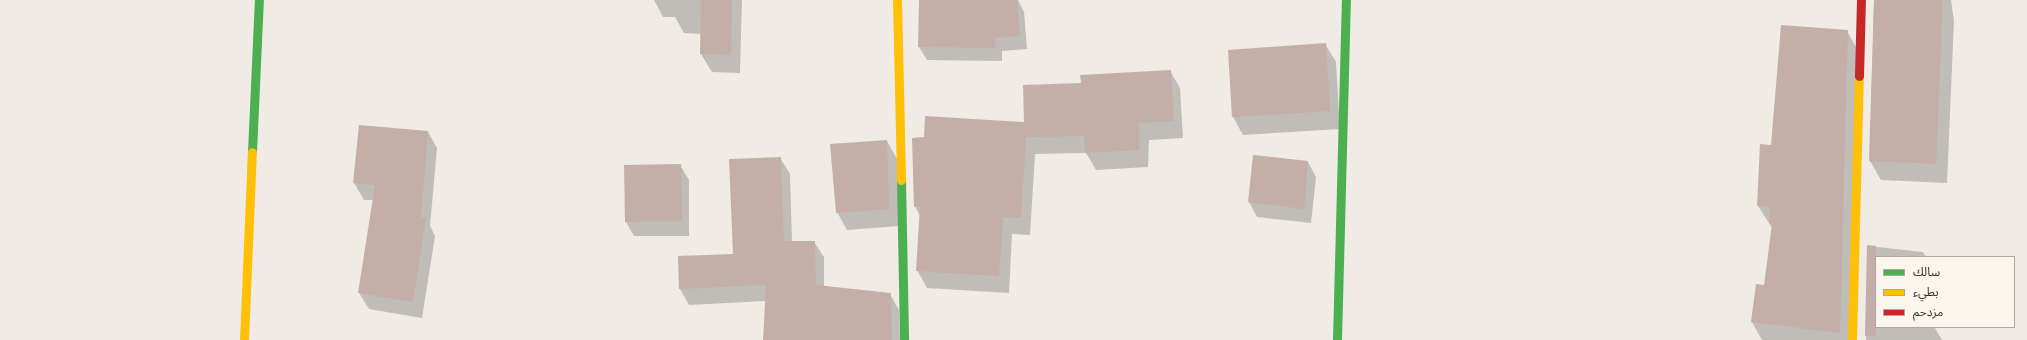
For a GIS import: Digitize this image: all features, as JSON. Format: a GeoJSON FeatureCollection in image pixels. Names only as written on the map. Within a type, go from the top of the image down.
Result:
{"type":"FeatureCollection","features":[{"type":"Feature","properties":{"kind":"street"},"geometry":{"type":"LineString","coordinates":[[244,340],[259,0]]}},
{"type":"Feature","properties":{"kind":"street"},"geometry":{"type":"LineString","coordinates":[[897,0],[904,340]]}},
{"type":"Feature","properties":{"kind":"street"},"geometry":{"type":"LineString","coordinates":[[1337,340],[1346,0]]}},
{"type":"Feature","properties":{"kind":"street"},"geometry":{"type":"LineString","coordinates":[[1852,340],[1861,0]]}},
{"type":"Feature","properties":{"kind":"building"},"geometry":{"type":"Polygon","coordinates":[[[701,0],[732,0],[731,55],[700,54],[701,0]]]}},
{"type":"Feature","properties":{"kind":"building"},"geometry":{"type":"Polygon","coordinates":[[[919,0],[1017,0],[1020,36],[995,38],[995,48],[918,47],[919,0]]]}},
{"type":"Feature","properties":{"kind":"building"},"geometry":{"type":"Polygon","coordinates":[[[1874,0],[1943,0],[1936,164],[1869,161],[1874,0]]]}},
{"type":"Feature","properties":{"kind":"building"},"geometry":{"type":"Polygon","coordinates":[[[1781,25],[1848,30],[1840,333],[1751,322],[1756,284],[1764,285],[1772,224],[1769,224],[1770,207],[1757,206],[1760,144],[1771,145],[1781,25]]]}},
{"type":"Feature","properties":{"kind":"building"},"geometry":{"type":"Polygon","coordinates":[[[1326,43],[1330,111],[1232,117],[1228,50],[1326,43]]]}},
{"type":"Feature","properties":{"kind":"building"},"geometry":{"type":"Polygon","coordinates":[[[1171,70],[1174,121],[1139,123],[1139,150],[1085,153],[1084,136],[1026,137],[1021,218],[1003,217],[999,276],[916,271],[920,206],[914,207],[912,138],[924,137],[925,116],[1024,122],[1023,85],[1081,83],[1080,75],[1171,70]]]}},
{"type":"Feature","properties":{"kind":"building"},"geometry":{"type":"Polygon","coordinates":[[[359,125],[428,131],[421,217],[426,218],[413,302],[358,293],[375,185],[353,183],[359,125]]]}},
{"type":"Feature","properties":{"kind":"building"},"geometry":{"type":"Polygon","coordinates":[[[887,140],[889,209],[836,213],[830,144],[887,140]]]}},
{"type":"Feature","properties":{"kind":"building"},"geometry":{"type":"Polygon","coordinates":[[[1253,155],[1308,161],[1304,209],[1248,202],[1253,155]]]}},
{"type":"Feature","properties":{"kind":"building"},"geometry":{"type":"Polygon","coordinates":[[[781,157],[784,241],[815,241],[816,285],[891,293],[892,340],[763,340],[766,285],[679,289],[678,256],[733,254],[729,159],[781,157]]]}},
{"type":"Feature","properties":{"kind":"building"},"geometry":{"type":"Polygon","coordinates":[[[681,164],[682,221],[625,222],[624,165],[681,164]]]}},
{"type":"Feature","properties":{"kind":"building"},"geometry":{"type":"Polygon","coordinates":[[[1867,245],[1876,246],[1876,337],[1865,336],[1867,245]]]}},
{"type":"Feature","properties":{"kind":"traffic: fast"},"geometry":{"type":"LineString","coordinates":[[252,152],[259,0]]}},
{"type":"Feature","properties":{"kind":"traffic: fast"},"geometry":{"type":"LineString","coordinates":[[1337,340],[1346,0]]}},
{"type":"Feature","properties":{"kind":"traffic: fast"},"geometry":{"type":"LineString","coordinates":[[901,180],[904,340]]}},
{"type":"Feature","properties":{"kind":"traffic: slow"},"geometry":{"type":"LineString","coordinates":[[897,0],[901,180]]}},
{"type":"Feature","properties":{"kind":"traffic: slow"},"geometry":{"type":"LineString","coordinates":[[1852,340],[1859,76]]}},
{"type":"Feature","properties":{"kind":"traffic: slow"},"geometry":{"type":"LineString","coordinates":[[244,340],[252,152]]}},
{"type":"Feature","properties":{"kind":"traffic: jam"},"geometry":{"type":"LineString","coordinates":[[1859,76],[1861,0]]}}]}
